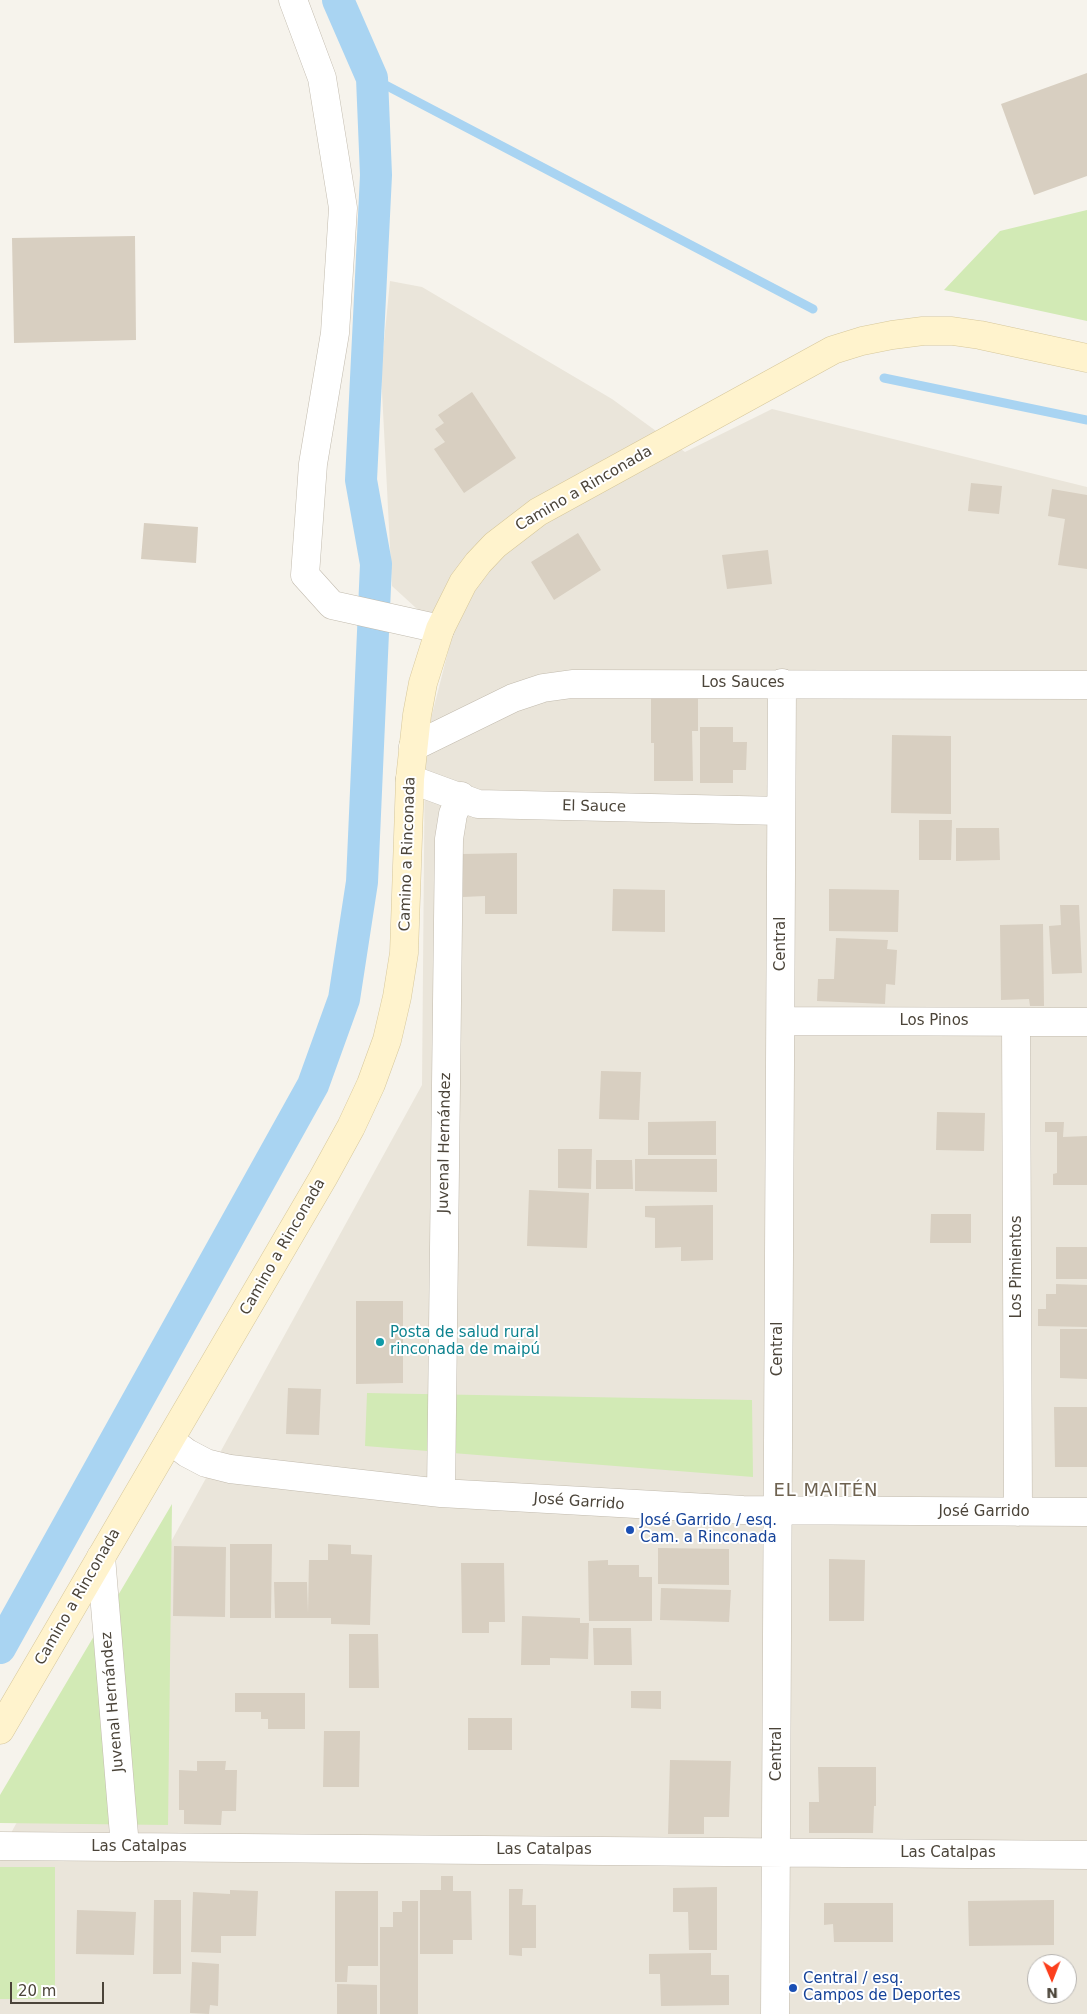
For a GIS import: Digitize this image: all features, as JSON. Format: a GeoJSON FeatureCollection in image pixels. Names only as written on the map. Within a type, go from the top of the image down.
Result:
{"type":"FeatureCollection","features":[{"type":"Feature","properties":{"kind":"street"},"geometry":{"type":"LineString","coordinates":[[293,0],[322,78],[343,208],[335,333],[313,464],[305,576],[332,604],[440,629]]}},
{"type":"Feature","properties":{"kind":"street","name":"Camino a Rinconada"},"geometry":{"type":"LineString","coordinates":[[0,1730],[324,1178],[371,1084],[387,1040],[397,997],[404,953],[410,779],[423,683],[440,629],[463,582],[478,563],[495,545],[526,521],[565,497],[833,350],[892,334],[952,331],[980,334],[1087,358]]}},
{"type":"Feature","properties":{"kind":"street","name":"Central"},"geometry":{"type":"LineString","coordinates":[[775,2014],[782,683]]}},
{"type":"Feature","properties":{"kind":"street","name":"Los Sauces"},"geometry":{"type":"LineString","coordinates":[[413,747],[513,698],[543,688],[572,684],[1087,685]]}},
{"type":"Feature","properties":{"kind":"street","name":"El Sauce"},"geometry":{"type":"LineString","coordinates":[[410,779],[478,804],[781,811]]}},
{"type":"Feature","properties":{"kind":"street","name":"Juvenal Hernández"},"geometry":{"type":"LineString","coordinates":[[440,1493],[449,839],[453,814],[460,796]]}},
{"type":"Feature","properties":{"kind":"street","name":"Los Pinos"},"geometry":{"type":"LineString","coordinates":[[780,1021],[1087,1022]]}},
{"type":"Feature","properties":{"kind":"street","name":"Los Pimientos"},"geometry":{"type":"LineString","coordinates":[[1016,1022],[1018,1512]]}},
{"type":"Feature","properties":{"kind":"street","name":"José Garrido"},"geometry":{"type":"LineString","coordinates":[[170,1440],[187,1453],[206,1463],[224,1468],[440,1493],[652,1506],[777,1510],[1087,1512]]}},
{"type":"Feature","properties":{"kind":"street","name":"Juvenal Hernández"},"geometry":{"type":"LineString","coordinates":[[101,1557],[125,1846]]}},
{"type":"Feature","properties":{"kind":"street","name":"Las Catalpas"},"geometry":{"type":"LineString","coordinates":[[0,1846],[1087,1854]]}},
{"type":"Feature","properties":{"kind":"shaded area"},"geometry":{"type":"Polygon","coordinates":[[[390,281],[422,287],[612,399],[685,452],[772,409],[1087,487],[1087,2014],[0,2014],[0,1853],[422,1085],[425,742],[451,640],[392,586],[381,372],[390,281]]]}},
{"type":"Feature","properties":{"kind":"green space"},"geometry":{"type":"Polygon","coordinates":[[[1087,210],[1087,321],[944,290],[1000,231],[1087,210]]]}},
{"type":"Feature","properties":{"kind":"green space"},"geometry":{"type":"Polygon","coordinates":[[[367,1393],[752,1400],[753,1477],[365,1446],[367,1393]]]}},
{"type":"Feature","properties":{"kind":"green space"},"geometry":{"type":"Polygon","coordinates":[[[172,1504],[168,1825],[0,1823],[0,1795],[172,1504]]]}},
{"type":"Feature","properties":{"kind":"green space"},"geometry":{"type":"Polygon","coordinates":[[[0,1867],[55,1867],[55,1999],[0,1999],[0,1867]]]}},
{"type":"Feature","properties":{"kind":"building"},"geometry":{"type":"Polygon","coordinates":[[[1087,73],[1087,176],[1034,195],[1001,104],[1087,73]]]}},
{"type":"Feature","properties":{"kind":"building"},"geometry":{"type":"Polygon","coordinates":[[[135,236],[136,340],[14,343],[12,238],[135,236]]]}},
{"type":"Feature","properties":{"kind":"building"},"geometry":{"type":"Polygon","coordinates":[[[472,392],[516,458],[464,493],[434,449],[445,442],[435,429],[444,423],[438,415],[472,392]]]}},
{"type":"Feature","properties":{"kind":"building"},"geometry":{"type":"Polygon","coordinates":[[[971,483],[1002,486],[999,514],[968,511],[971,483]]]}},
{"type":"Feature","properties":{"kind":"building"},"geometry":{"type":"Polygon","coordinates":[[[1052,489],[1087,495],[1087,569],[1058,565],[1065,519],[1048,516],[1052,489]]]}},
{"type":"Feature","properties":{"kind":"building"},"geometry":{"type":"Polygon","coordinates":[[[144,523],[198,527],[196,563],[141,559],[144,523]]]}},
{"type":"Feature","properties":{"kind":"building"},"geometry":{"type":"Polygon","coordinates":[[[578,533],[601,570],[554,600],[531,562],[578,533]]]}},
{"type":"Feature","properties":{"kind":"building"},"geometry":{"type":"Polygon","coordinates":[[[768,550],[772,584],[727,589],[722,555],[768,550]]]}},
{"type":"Feature","properties":{"kind":"building"},"geometry":{"type":"Polygon","coordinates":[[[698,692],[698,731],[692,731],[693,781],[654,781],[654,743],[651,743],[651,693],[698,692]]]}},
{"type":"Feature","properties":{"kind":"building"},"geometry":{"type":"Polygon","coordinates":[[[700,727],[733,727],[733,742],[747,742],[746,770],[733,770],[733,783],[700,783],[700,727]]]}},
{"type":"Feature","properties":{"kind":"building"},"geometry":{"type":"Polygon","coordinates":[[[892,735],[951,736],[951,814],[891,813],[892,735]]]}},
{"type":"Feature","properties":{"kind":"building"},"geometry":{"type":"Polygon","coordinates":[[[919,820],[952,820],[951,860],[919,860],[919,820]]]}},
{"type":"Feature","properties":{"kind":"building"},"geometry":{"type":"Polygon","coordinates":[[[956,828],[999,828],[1000,860],[956,861],[956,828]]]}},
{"type":"Feature","properties":{"kind":"building"},"geometry":{"type":"Polygon","coordinates":[[[517,853],[517,914],[485,914],[485,896],[463,897],[462,854],[517,853]]]}},
{"type":"Feature","properties":{"kind":"building"},"geometry":{"type":"Polygon","coordinates":[[[613,889],[665,890],[665,932],[612,931],[613,889]]]}},
{"type":"Feature","properties":{"kind":"building"},"geometry":{"type":"Polygon","coordinates":[[[829,889],[899,890],[898,932],[829,931],[829,889]]]}},
{"type":"Feature","properties":{"kind":"building"},"geometry":{"type":"Polygon","coordinates":[[[1060,905],[1079,905],[1082,973],[1052,974],[1049,926],[1061,925],[1060,905]]]}},
{"type":"Feature","properties":{"kind":"building"},"geometry":{"type":"Polygon","coordinates":[[[1043,924],[1044,1006],[1030,1006],[1029,999],[1001,1000],[1000,925],[1043,924]]]}},
{"type":"Feature","properties":{"kind":"building"},"geometry":{"type":"Polygon","coordinates":[[[836,938],[888,940],[887,949],[897,950],[895,985],[886,984],[885,1004],[817,1001],[818,979],[834,979],[836,938]]]}},
{"type":"Feature","properties":{"kind":"building"},"geometry":{"type":"Polygon","coordinates":[[[601,1071],[641,1072],[639,1120],[599,1119],[601,1071]]]}},
{"type":"Feature","properties":{"kind":"building"},"geometry":{"type":"Polygon","coordinates":[[[937,1112],[985,1113],[984,1151],[936,1150],[937,1112]]]}},
{"type":"Feature","properties":{"kind":"building"},"geometry":{"type":"Polygon","coordinates":[[[716,1121],[716,1155],[648,1155],[648,1122],[716,1121]]]}},
{"type":"Feature","properties":{"kind":"building"},"geometry":{"type":"Polygon","coordinates":[[[1045,1122],[1064,1122],[1063,1137],[1087,1136],[1087,1185],[1053,1185],[1053,1174],[1057,1173],[1057,1132],[1045,1132],[1045,1122]]]}},
{"type":"Feature","properties":{"kind":"building"},"geometry":{"type":"Polygon","coordinates":[[[558,1149],[592,1149],[591,1189],[558,1188],[558,1149]]]}},
{"type":"Feature","properties":{"kind":"building"},"geometry":{"type":"Polygon","coordinates":[[[635,1159],[717,1159],[717,1192],[635,1191],[635,1159]]]}},
{"type":"Feature","properties":{"kind":"building"},"geometry":{"type":"Polygon","coordinates":[[[596,1160],[632,1160],[633,1189],[596,1189],[596,1160]]]}},
{"type":"Feature","properties":{"kind":"building"},"geometry":{"type":"Polygon","coordinates":[[[529,1190],[589,1193],[587,1248],[527,1246],[529,1190]]]}},
{"type":"Feature","properties":{"kind":"building"},"geometry":{"type":"Polygon","coordinates":[[[713,1205],[713,1260],[681,1261],[681,1247],[655,1248],[655,1218],[645,1217],[645,1206],[713,1205]]]}},
{"type":"Feature","properties":{"kind":"building"},"geometry":{"type":"Polygon","coordinates":[[[931,1214],[971,1214],[971,1243],[930,1243],[931,1214]]]}},
{"type":"Feature","properties":{"kind":"building"},"geometry":{"type":"Polygon","coordinates":[[[1056,1247],[1087,1247],[1087,1279],[1056,1279],[1056,1247]]]}},
{"type":"Feature","properties":{"kind":"building"},"geometry":{"type":"Polygon","coordinates":[[[1056,1284],[1087,1285],[1087,1327],[1038,1326],[1038,1309],[1046,1309],[1046,1294],[1056,1294],[1056,1284]]]}},
{"type":"Feature","properties":{"kind":"building","name":"Posta de salud rural rinconada de maipú"},"geometry":{"type":"Polygon","coordinates":[[[356,1301],[403,1301],[403,1383],[356,1384],[356,1301]]]}},
{"type":"Feature","properties":{"kind":"building"},"geometry":{"type":"Polygon","coordinates":[[[1060,1329],[1087,1329],[1087,1379],[1060,1378],[1060,1329]]]}},
{"type":"Feature","properties":{"kind":"building"},"geometry":{"type":"Polygon","coordinates":[[[288,1388],[321,1389],[319,1435],[286,1434],[288,1388]]]}},
{"type":"Feature","properties":{"kind":"building"},"geometry":{"type":"Polygon","coordinates":[[[1054,1407],[1087,1407],[1087,1467],[1055,1467],[1054,1407]]]}},
{"type":"Feature","properties":{"kind":"building"},"geometry":{"type":"Polygon","coordinates":[[[230,1544],[272,1544],[271,1618],[230,1618],[230,1544]]]}},
{"type":"Feature","properties":{"kind":"building"},"geometry":{"type":"Polygon","coordinates":[[[328,1544],[351,1545],[351,1554],[372,1555],[370,1625],[331,1624],[331,1618],[275,1618],[274,1582],[307,1582],[308,1613],[309,1560],[328,1560],[328,1544]]]}},
{"type":"Feature","properties":{"kind":"building"},"geometry":{"type":"Polygon","coordinates":[[[174,1546],[226,1547],[225,1617],[173,1616],[174,1546]]]}},
{"type":"Feature","properties":{"kind":"building"},"geometry":{"type":"Polygon","coordinates":[[[658,1548],[729,1549],[729,1585],[658,1584],[658,1548]]]}},
{"type":"Feature","properties":{"kind":"building"},"geometry":{"type":"Polygon","coordinates":[[[829,1559],[865,1560],[864,1621],[829,1621],[829,1559]]]}},
{"type":"Feature","properties":{"kind":"building"},"geometry":{"type":"Polygon","coordinates":[[[608,1560],[608,1565],[639,1565],[639,1577],[652,1577],[652,1621],[589,1621],[588,1561],[608,1560]]]}},
{"type":"Feature","properties":{"kind":"building"},"geometry":{"type":"Polygon","coordinates":[[[461,1563],[504,1563],[505,1622],[489,1622],[489,1633],[462,1633],[461,1563]]]}},
{"type":"Feature","properties":{"kind":"building"},"geometry":{"type":"Polygon","coordinates":[[[661,1588],[731,1590],[729,1622],[660,1620],[661,1588]]]}},
{"type":"Feature","properties":{"kind":"building"},"geometry":{"type":"Polygon","coordinates":[[[522,1616],[580,1618],[580,1623],[589,1623],[588,1659],[550,1658],[550,1665],[521,1665],[522,1616]]]}},
{"type":"Feature","properties":{"kind":"building"},"geometry":{"type":"Polygon","coordinates":[[[593,1628],[631,1628],[632,1665],[594,1665],[593,1628]]]}},
{"type":"Feature","properties":{"kind":"building"},"geometry":{"type":"Polygon","coordinates":[[[349,1634],[378,1634],[379,1688],[349,1688],[349,1634]]]}},
{"type":"Feature","properties":{"kind":"building"},"geometry":{"type":"Polygon","coordinates":[[[631,1691],[661,1691],[661,1709],[631,1708],[631,1691]]]}},
{"type":"Feature","properties":{"kind":"building"},"geometry":{"type":"Polygon","coordinates":[[[235,1693],[305,1693],[305,1729],[268,1729],[268,1719],[261,1719],[261,1712],[235,1712],[235,1693]]]}},
{"type":"Feature","properties":{"kind":"building"},"geometry":{"type":"Polygon","coordinates":[[[468,1718],[512,1718],[512,1750],[468,1750],[468,1718]]]}},
{"type":"Feature","properties":{"kind":"building"},"geometry":{"type":"Polygon","coordinates":[[[324,1731],[360,1731],[359,1787],[323,1787],[324,1731]]]}},
{"type":"Feature","properties":{"kind":"building"},"geometry":{"type":"Polygon","coordinates":[[[670,1760],[731,1761],[729,1817],[704,1817],[704,1834],[668,1834],[670,1760]]]}},
{"type":"Feature","properties":{"kind":"building"},"geometry":{"type":"Polygon","coordinates":[[[197,1761],[226,1761],[225,1770],[237,1770],[236,1811],[222,1811],[221,1825],[184,1824],[184,1810],[179,1810],[179,1770],[197,1771],[197,1761]]]}},
{"type":"Feature","properties":{"kind":"building"},"geometry":{"type":"Polygon","coordinates":[[[818,1767],[876,1767],[876,1806],[874,1806],[873,1833],[809,1833],[809,1802],[819,1802],[818,1767]]]}},
{"type":"Feature","properties":{"kind":"building"},"geometry":{"type":"Polygon","coordinates":[[[441,1876],[453,1876],[453,1891],[471,1891],[472,1940],[453,1940],[453,1954],[420,1954],[420,1890],[441,1890],[441,1876]]]}},
{"type":"Feature","properties":{"kind":"building"},"geometry":{"type":"Polygon","coordinates":[[[717,1887],[717,1950],[689,1950],[688,1912],[673,1912],[673,1888],[717,1887]]]}},
{"type":"Feature","properties":{"kind":"building"},"geometry":{"type":"Polygon","coordinates":[[[509,1889],[523,1889],[522,1905],[536,1905],[536,1948],[522,1948],[522,1956],[509,1955],[509,1889]]]}},
{"type":"Feature","properties":{"kind":"building"},"geometry":{"type":"Polygon","coordinates":[[[230,1890],[258,1891],[256,1936],[221,1936],[221,1953],[191,1952],[193,1892],[230,1894],[230,1890]]]}},
{"type":"Feature","properties":{"kind":"building"},"geometry":{"type":"Polygon","coordinates":[[[335,1891],[378,1891],[378,1966],[348,1966],[347,1982],[335,1982],[335,1891]]]}},
{"type":"Feature","properties":{"kind":"building"},"geometry":{"type":"Polygon","coordinates":[[[154,1900],[181,1900],[181,1974],[153,1974],[154,1900]]]}},
{"type":"Feature","properties":{"kind":"building"},"geometry":{"type":"Polygon","coordinates":[[[1054,1900],[1054,1945],[969,1946],[968,1901],[1054,1900]]]}},
{"type":"Feature","properties":{"kind":"building"},"geometry":{"type":"Polygon","coordinates":[[[402,1901],[418,1901],[418,2014],[380,2014],[380,1927],[393,1927],[393,1912],[402,1912],[402,1901]]]}},
{"type":"Feature","properties":{"kind":"building"},"geometry":{"type":"Polygon","coordinates":[[[824,1903],[893,1903],[893,1942],[834,1942],[833,1924],[824,1925],[824,1903]]]}},
{"type":"Feature","properties":{"kind":"building"},"geometry":{"type":"Polygon","coordinates":[[[77,1910],[136,1912],[134,1955],[76,1954],[77,1910]]]}},
{"type":"Feature","properties":{"kind":"building"},"geometry":{"type":"Polygon","coordinates":[[[711,1953],[711,1975],[729,1975],[729,2005],[661,2006],[660,1974],[649,1974],[649,1954],[711,1953]]]}},
{"type":"Feature","properties":{"kind":"building"},"geometry":{"type":"Polygon","coordinates":[[[192,1962],[219,1964],[218,2006],[210,2005],[209,2014],[190,2013],[192,1962]]]}},
{"type":"Feature","properties":{"kind":"building"},"geometry":{"type":"Polygon","coordinates":[[[337,1984],[377,1985],[377,2014],[337,2014],[337,1984]]]}},
{"type":"Feature","properties":{"kind":"waterway"},"geometry":{"type":"LineString","coordinates":[[0,1648],[313,1085],[344,999],[362,882],[376,564],[361,480],[376,175],[372,78],[338,0]]}},
{"type":"Feature","properties":{"kind":"waterway"},"geometry":{"type":"LineString","coordinates":[[372,78],[813,309]]}},
{"type":"Feature","properties":{"kind":"waterway"},"geometry":{"type":"LineString","coordinates":[[884,378],[1087,420]]}},
{"type":"Feature","properties":{"kind":"place","name":"Posta de salud rural rinconada de maipú"},"geometry":{"type":"Point","coordinates":[380,1342]}},
{"type":"Feature","properties":{"kind":"place","name":"José Garrido / esq. Cam. a Rinconada"},"geometry":{"type":"Point","coordinates":[630,1530]}},
{"type":"Feature","properties":{"kind":"place","name":"Central / esq. Campos de Deportes"},"geometry":{"type":"Point","coordinates":[793,1988]}},
{"type":"Feature","properties":{"kind":"district","name":"EL MAITÉN"},"geometry":{"type":"Point","coordinates":[826,1491]}}]}
